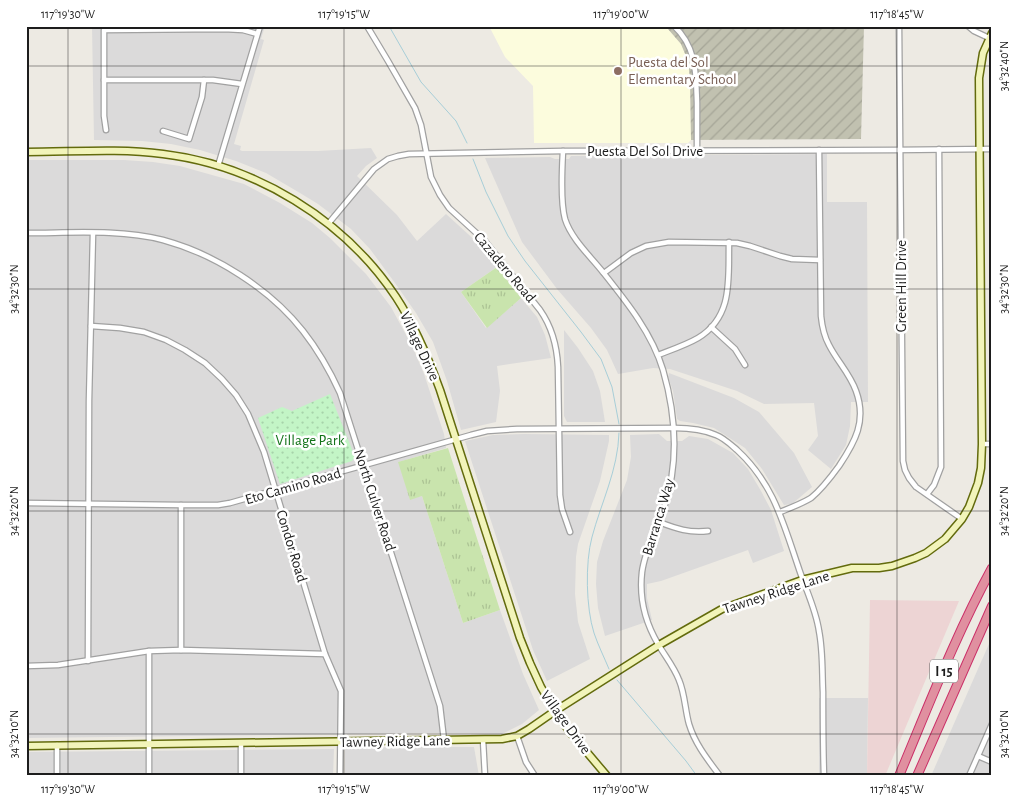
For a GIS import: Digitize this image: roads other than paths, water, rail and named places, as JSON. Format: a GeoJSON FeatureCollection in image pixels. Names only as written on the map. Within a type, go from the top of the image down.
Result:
{"type":"FeatureCollection","features":[{"type":"Feature","properties":{"kind":"highway","name":"I 15"},"geometry":{"type":"LineString","coordinates":[[899,776],[960,632],[992,568]]}},
{"type":"Feature","properties":{"kind":"highway","name":"I 15"},"geometry":{"type":"LineString","coordinates":[[917,776],[992,606]]}},
{"type":"Feature","properties":{"kind":"street"},"geometry":{"type":"LineString","coordinates":[[218,166],[260,26]]}},
{"type":"Feature","properties":{"kind":"street","name":"Cazadero Road"},"geometry":{"type":"LineString","coordinates":[[367,26],[415,108],[421,125],[434,186],[444,202],[484,240],[540,310],[549,325],[555,340],[557,356],[560,495],[570,532]]}},
{"type":"Feature","properties":{"kind":"street"},"geometry":{"type":"LineString","coordinates":[[674,26],[680,31],[689,45],[694,58],[697,150]]}},
{"type":"Feature","properties":{"kind":"street","name":"Green Hill Drive"},"geometry":{"type":"LineString","coordinates":[[899,26],[902,453],[905,470],[916,487],[962,519]]}},
{"type":"Feature","properties":{"kind":"street"},"geometry":{"type":"LineString","coordinates":[[968,26],[974,31],[990,36]]}},
{"type":"Feature","properties":{"kind":"street"},"geometry":{"type":"LineString","coordinates":[[106,130],[104,116],[104,30],[224,29],[243,30],[257,34]]}},
{"type":"Feature","properties":{"kind":"street","name":"Tawney Ridge Lane"},"geometry":{"type":"LineString","coordinates":[[26,746],[483,740],[517,736],[659,645],[722,609],[802,580],[852,568],[879,568],[903,563],[926,552],[945,538],[962,519],[974,495],[981,468],[980,64],[990,36]]}},
{"type":"Feature","properties":{"kind":"street"},"geometry":{"type":"LineString","coordinates":[[104,80],[218,80],[242,84]]}},
{"type":"Feature","properties":{"kind":"street"},"geometry":{"type":"LineString","coordinates":[[163,131],[189,139],[202,97],[204,80]]}},
{"type":"Feature","properties":{"kind":"street"},"geometry":{"type":"LineString","coordinates":[[927,494],[934,485],[941,467],[939,149]]}},
{"type":"Feature","properties":{"kind":"street","name":"Puesta Del Sol Drive"},"geometry":{"type":"LineString","coordinates":[[328,224],[368,175],[380,164],[398,156],[562,151],[992,149]]}},
{"type":"Feature","properties":{"kind":"street"},"geometry":{"type":"LineString","coordinates":[[780,512],[810,498],[825,484],[853,444],[858,430],[860,407],[855,389],[830,347],[822,328],[819,150]]}},
{"type":"Feature","properties":{"kind":"street","name":"Barranca Way"},"geometry":{"type":"LineString","coordinates":[[562,151],[562,181],[566,220],[580,244],[632,310],[650,338],[658,355],[669,390],[674,428],[671,478],[667,498],[645,558],[641,594],[644,613],[652,634],[679,680],[688,723],[703,754],[720,776]]}},
{"type":"Feature","properties":{"kind":"street","name":"Village Drive"},"geometry":{"type":"LineString","coordinates":[[26,152],[146,152],[186,158],[218,166],[279,191],[310,210],[355,249],[378,274],[395,297],[429,360],[520,638],[541,687],[569,731],[607,776]]}},
{"type":"Feature","properties":{"kind":"street","name":"North Culver Road"},"geometry":{"type":"LineString","coordinates":[[26,232],[115,233],[163,240],[186,248],[237,273],[268,296],[302,330],[328,367],[340,393],[440,706],[444,740]]}},
{"type":"Feature","properties":{"kind":"street"},"geometry":{"type":"LineString","coordinates":[[88,661],[93,233]]}},
{"type":"Feature","properties":{"kind":"street"},"geometry":{"type":"LineString","coordinates":[[604,273],[631,253],[646,246],[669,242],[729,242],[750,246],[792,259],[820,260]]}},
{"type":"Feature","properties":{"kind":"street"},"geometry":{"type":"LineString","coordinates":[[658,355],[698,338],[712,327],[721,314],[727,297],[729,242]]}},
{"type":"Feature","properties":{"kind":"street","name":"Condor Road"},"geometry":{"type":"LineString","coordinates":[[91,326],[144,332],[166,340],[185,350],[205,363],[222,379],[236,395],[248,414],[264,452],[324,654],[341,691],[340,776]]}},
{"type":"Feature","properties":{"kind":"street"},"geometry":{"type":"LineString","coordinates":[[712,327],[735,348],[745,365]]}},
{"type":"Feature","properties":{"kind":"street","name":"Eto Camino Road"},"geometry":{"type":"LineString","coordinates":[[26,503],[230,504],[487,431],[690,428],[717,435],[752,465],[770,492],[780,512],[814,611],[820,633],[824,776]]}},
{"type":"Feature","properties":{"kind":"street"},"geometry":{"type":"LineString","coordinates":[[982,444],[992,444]]}},
{"type":"Feature","properties":{"kind":"street"},"geometry":{"type":"LineString","coordinates":[[181,505],[181,650]]}},
{"type":"Feature","properties":{"kind":"street"},"geometry":{"type":"LineString","coordinates":[[659,522],[679,530],[690,532],[708,531]]}},
{"type":"Feature","properties":{"kind":"street"},"geometry":{"type":"LineString","coordinates":[[26,666],[58,665],[149,651],[181,650],[324,654]]}},
{"type":"Feature","properties":{"kind":"street"},"geometry":{"type":"LineString","coordinates":[[149,651],[149,776]]}},
{"type":"Feature","properties":{"kind":"street"},"geometry":{"type":"LineString","coordinates":[[969,776],[992,724]]}},
{"type":"Feature","properties":{"kind":"street"},"geometry":{"type":"LineString","coordinates":[[517,736],[526,762],[535,776]]}},
{"type":"Feature","properties":{"kind":"street"},"geometry":{"type":"LineString","coordinates":[[483,740],[485,776]]}},
{"type":"Feature","properties":{"kind":"street"},"geometry":{"type":"LineString","coordinates":[[241,743],[241,776]]}},
{"type":"Feature","properties":{"kind":"street"},"geometry":{"type":"LineString","coordinates":[[57,745],[57,776]]}},
{"type":"Feature","properties":{"kind":"street"},"geometry":{"type":"LineString","coordinates":[[978,756],[992,762]]}},
{"type":"Feature","properties":{"kind":"waterway"},"geometry":{"type":"LineString","coordinates":[[389,26],[421,82],[456,121],[467,143]]}},
{"type":"Feature","properties":{"kind":"waterway"},"geometry":{"type":"LineString","coordinates":[[473,159],[486,192],[508,236],[525,261],[601,359],[612,387],[619,424]]}},
{"type":"Feature","properties":{"kind":"waterway"},"geometry":{"type":"LineString","coordinates":[[609,669],[591,623],[587,572],[592,537],[616,460],[619,433]]}},
{"type":"Feature","properties":{"kind":"waterway"},"geometry":{"type":"LineString","coordinates":[[617,680],[697,776]]}},
{"type":"Feature","properties":{"kind":"place","name":"Puesta del Sol Elementary School"},"geometry":{"type":"Point","coordinates":[618,71]}},
{"type":"Feature","properties":{"kind":"park label","name":"Village Park"},"geometry":{"type":"Point","coordinates":[310,440]}}]}
